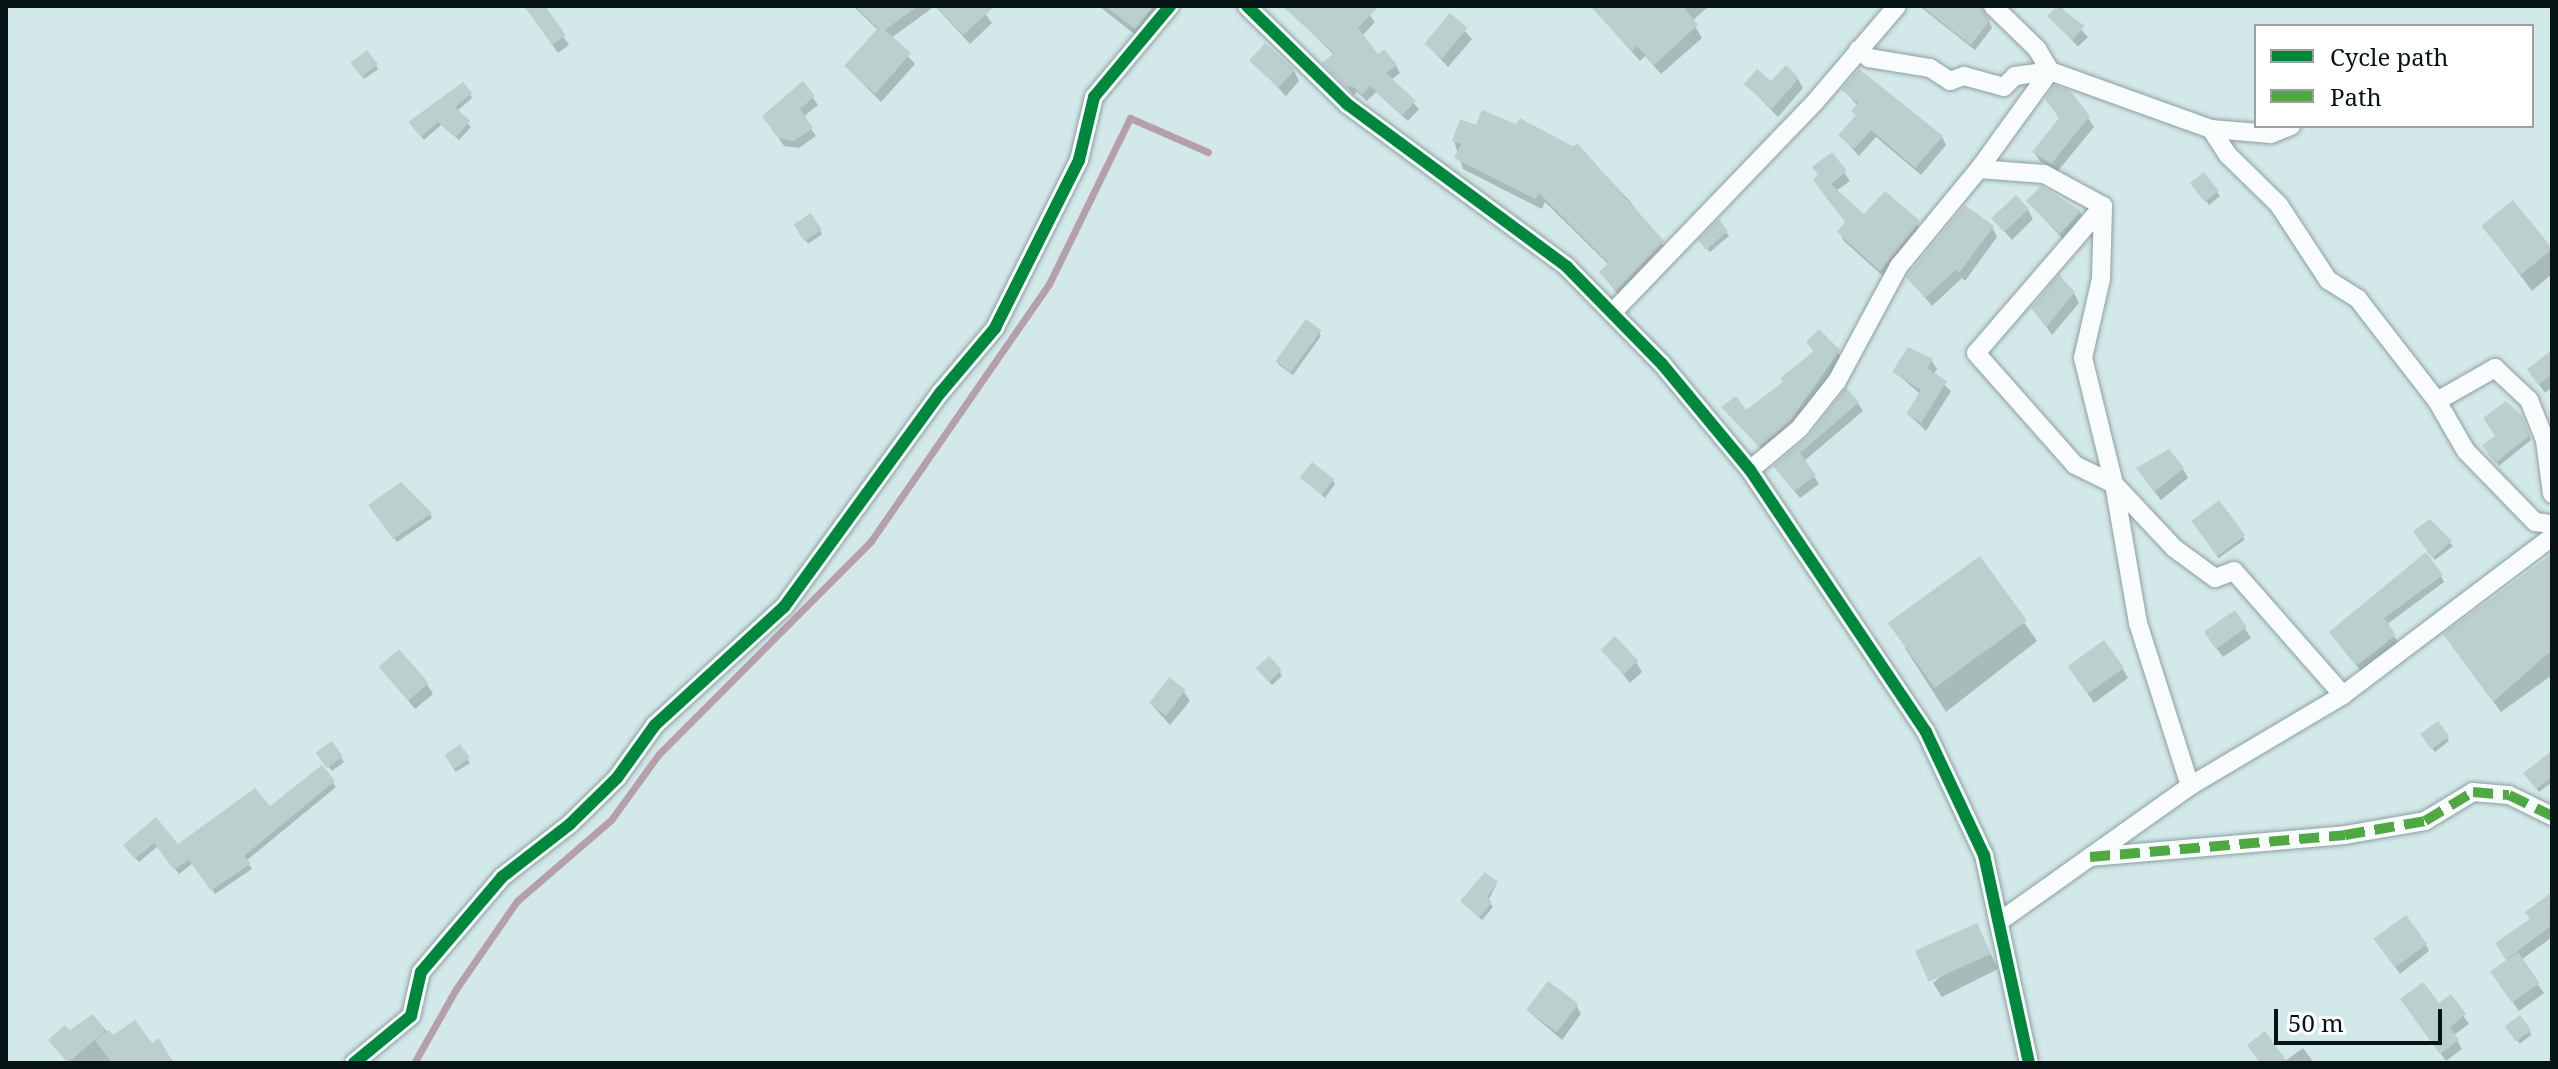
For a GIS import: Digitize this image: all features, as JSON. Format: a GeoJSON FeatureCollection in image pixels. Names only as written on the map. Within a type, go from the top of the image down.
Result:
{"type":"FeatureCollection","features":[{"type":"Feature","properties":{"kind":"street"},"geometry":{"type":"LineString","coordinates":[[354,1063],[411,1016],[421,972],[502,877],[570,824],[617,778],[655,725],[784,607],[941,392],[995,328],[1079,160],[1094,97],[1170,6]]}},
{"type":"Feature","properties":{"kind":"street"},"geometry":{"type":"LineString","coordinates":[[1247,6],[1347,104],[1567,267],[1612,313],[1750,470],[1926,732],[1984,855],[2029,1063]]}},
{"type":"Feature","properties":{"kind":"street"},"geometry":{"type":"LineString","coordinates":[[1612,313],[1745,176],[1897,6]]}},
{"type":"Feature","properties":{"kind":"street"},"geometry":{"type":"LineString","coordinates":[[1993,6],[2037,49],[2050,71]]}},
{"type":"Feature","properties":{"kind":"street"},"geometry":{"type":"LineString","coordinates":[[1858,50],[1869,58],[1930,68],[1950,81],[1964,76],[2004,87],[2015,76],[2050,71],[2211,129],[2271,134],[2286,128]]}},
{"type":"Feature","properties":{"kind":"street"},"geometry":{"type":"LineString","coordinates":[[1750,470],[1799,429],[1837,381],[1899,266],[1979,169],[2050,71]]}},
{"type":"Feature","properties":{"kind":"street"},"geometry":{"type":"LineString","coordinates":[[2211,129],[2228,155],[2279,205],[2328,280],[2358,299],[2437,401],[2466,451],[2535,522],[2552,524]]}},
{"type":"Feature","properties":{"kind":"street"},"geometry":{"type":"LineString","coordinates":[[1979,169],[2044,174],[2103,206]]}},
{"type":"Feature","properties":{"kind":"street"},"geometry":{"type":"LineString","coordinates":[[2103,206],[2101,279],[2083,358],[2114,484],[2138,623],[2190,786]]}},
{"type":"Feature","properties":{"kind":"street"},"geometry":{"type":"LineString","coordinates":[[2103,206],[1976,353],[2075,465],[2114,484],[2174,548],[2215,578],[2234,571],[2343,695]]}},
{"type":"Feature","properties":{"kind":"street"},"geometry":{"type":"LineString","coordinates":[[2437,401],[2495,368],[2529,400],[2545,440],[2552,494]]}},
{"type":"Feature","properties":{"kind":"street"},"geometry":{"type":"LineString","coordinates":[[2000,921],[2190,786],[2343,695],[2552,537]]}},
{"type":"Feature","properties":{"kind":"street"},"geometry":{"type":"LineString","coordinates":[[2090,857],[2358,833],[2425,821],[2473,792],[2509,795],[2552,816]]}},
{"type":"Feature","properties":{"kind":"building"},"geometry":{"type":"Polygon","coordinates":[[[524,6],[545,6],[566,35],[552,45],[524,6]]]}},
{"type":"Feature","properties":{"kind":"building"},"geometry":{"type":"Polygon","coordinates":[[[855,6],[918,6],[885,30],[911,53],[875,94],[844,66],[878,28],[855,6]]]}},
{"type":"Feature","properties":{"kind":"building"},"geometry":{"type":"Polygon","coordinates":[[[936,6],[995,6],[963,35],[936,6]]]}},
{"type":"Feature","properties":{"kind":"building"},"geometry":{"type":"Polygon","coordinates":[[[1105,6],[1154,6],[1135,29],[1105,6]]]}},
{"type":"Feature","properties":{"kind":"building"},"geometry":{"type":"Polygon","coordinates":[[[1282,6],[1379,6],[1358,28],[1378,54],[1384,49],[1397,65],[1386,73],[1416,101],[1402,115],[1370,86],[1362,95],[1352,86],[1348,88],[1322,63],[1334,53],[1282,6]]]}},
{"type":"Feature","properties":{"kind":"building"},"geometry":{"type":"Polygon","coordinates":[[[1590,6],[1683,6],[1698,25],[1654,65],[1637,46],[1632,51],[1590,6]]]}},
{"type":"Feature","properties":{"kind":"building"},"geometry":{"type":"Polygon","coordinates":[[[1921,6],[1981,6],[1990,20],[1971,45],[1921,6]]]}},
{"type":"Feature","properties":{"kind":"building"},"geometry":{"type":"Polygon","coordinates":[[[2057,6],[2085,26],[2072,40],[2047,16],[2057,6]]]}},
{"type":"Feature","properties":{"kind":"building"},"geometry":{"type":"Polygon","coordinates":[[[1450,13],[1468,28],[1442,58],[1424,44],[1450,13]]]}},
{"type":"Feature","properties":{"kind":"building"},"geometry":{"type":"Polygon","coordinates":[[[1265,43],[1295,70],[1279,88],[1249,61],[1265,43]]]}},
{"type":"Feature","properties":{"kind":"building"},"geometry":{"type":"Polygon","coordinates":[[[367,50],[378,64],[362,77],[350,63],[367,50]]]}},
{"type":"Feature","properties":{"kind":"building"},"geometry":{"type":"Polygon","coordinates":[[[1786,65],[1799,78],[1772,109],[1744,84],[1757,69],[1771,81],[1786,65]]]}},
{"type":"Feature","properties":{"kind":"building"},"geometry":{"type":"Polygon","coordinates":[[[1859,69],[1943,136],[1915,168],[1871,130],[1854,149],[1838,135],[1856,115],[1851,111],[1858,103],[1841,90],[1859,69]]]}},
{"type":"Feature","properties":{"kind":"building"},"geometry":{"type":"Polygon","coordinates":[[[803,81],[815,96],[800,109],[813,128],[794,141],[778,138],[762,116],[803,81]]]}},
{"type":"Feature","properties":{"kind":"building"},"geometry":{"type":"Polygon","coordinates":[[[463,82],[472,93],[455,107],[470,121],[456,137],[438,122],[421,137],[408,122],[463,82]]]}},
{"type":"Feature","properties":{"kind":"building"},"geometry":{"type":"Polygon","coordinates":[[[2054,85],[2070,91],[2090,116],[2051,164],[2032,152],[2059,118],[2045,99],[2054,85]]]}},
{"type":"Feature","properties":{"kind":"building"},"geometry":{"type":"Polygon","coordinates":[[[1482,110],[1516,124],[1520,118],[1574,147],[1577,143],[1664,241],[1616,291],[1599,272],[1609,263],[1539,193],[1535,199],[1454,158],[1461,144],[1452,141],[1460,119],[1476,125],[1482,110]]]}},
{"type":"Feature","properties":{"kind":"building"},"geometry":{"type":"Polygon","coordinates":[[[1832,152],[1847,171],[1831,184],[1864,214],[1885,191],[1920,221],[1880,271],[1837,232],[1845,222],[1813,180],[1818,175],[1812,167],[1832,152]]]}},
{"type":"Feature","properties":{"kind":"building"},"geometry":{"type":"Polygon","coordinates":[[[2204,172],[2219,191],[2205,202],[2190,183],[2204,172]]]}},
{"type":"Feature","properties":{"kind":"building"},"geometry":{"type":"Polygon","coordinates":[[[2041,186],[2081,211],[2060,234],[2026,201],[2041,186]]]}},
{"type":"Feature","properties":{"kind":"building"},"geometry":{"type":"Polygon","coordinates":[[[2016,195],[2029,209],[2004,232],[1991,218],[2016,195]]]}},
{"type":"Feature","properties":{"kind":"building"},"geometry":{"type":"Polygon","coordinates":[[[2513,200],[2552,248],[2521,275],[2481,226],[2513,200]]]}},
{"type":"Feature","properties":{"kind":"building"},"geometry":{"type":"Polygon","coordinates":[[[1965,205],[1994,226],[1959,273],[1956,270],[1925,298],[1906,277],[1965,205]]]}},
{"type":"Feature","properties":{"kind":"building"},"geometry":{"type":"Polygon","coordinates":[[[811,213],[822,230],[804,241],[793,224],[811,213]]]}},
{"type":"Feature","properties":{"kind":"building"},"geometry":{"type":"Polygon","coordinates":[[[1719,219],[1728,231],[1706,250],[1698,240],[1719,219]]]}},
{"type":"Feature","properties":{"kind":"building"},"geometry":{"type":"Polygon","coordinates":[[[2059,275],[2075,292],[2046,327],[2031,308],[2059,275]]]}},
{"type":"Feature","properties":{"kind":"building"},"geometry":{"type":"Polygon","coordinates":[[[1306,319],[1321,330],[1291,372],[1275,361],[1306,319]]]}},
{"type":"Feature","properties":{"kind":"building"},"geometry":{"type":"Polygon","coordinates":[[[1819,329],[1840,350],[1790,421],[1759,447],[1721,407],[1736,396],[1746,410],[1783,382],[1780,378],[1814,351],[1806,342],[1819,329]]]}},
{"type":"Feature","properties":{"kind":"building"},"geometry":{"type":"Polygon","coordinates":[[[1908,347],[1933,359],[1927,368],[1947,381],[1921,423],[1906,414],[1921,390],[1892,372],[1908,347]]]}},
{"type":"Feature","properties":{"kind":"building"},"geometry":{"type":"Polygon","coordinates":[[[2552,350],[2552,374],[2538,385],[2527,369],[2552,350]]]}},
{"type":"Feature","properties":{"kind":"building"},"geometry":{"type":"Polygon","coordinates":[[[1846,388],[1859,402],[1800,453],[1816,475],[1794,491],[1773,466],[1808,437],[1846,388]]]}},
{"type":"Feature","properties":{"kind":"building"},"geometry":{"type":"Polygon","coordinates":[[[2506,401],[2522,416],[2530,435],[2495,463],[2482,445],[2495,436],[2483,418],[2506,401]]]}},
{"type":"Feature","properties":{"kind":"building"},"geometry":{"type":"Polygon","coordinates":[[[2169,449],[2184,468],[2154,492],[2136,468],[2169,449]]]}},
{"type":"Feature","properties":{"kind":"building"},"geometry":{"type":"Polygon","coordinates":[[[1312,462],[1334,479],[1322,495],[1300,478],[1312,462]]]}},
{"type":"Feature","properties":{"kind":"building"},"geometry":{"type":"Polygon","coordinates":[[[401,482],[432,513],[393,539],[368,505],[401,482]]]}},
{"type":"Feature","properties":{"kind":"building"},"geometry":{"type":"Polygon","coordinates":[[[2219,500],[2245,535],[2218,556],[2191,521],[2219,500]]]}},
{"type":"Feature","properties":{"kind":"building"},"geometry":{"type":"Polygon","coordinates":[[[2430,519],[2452,541],[2432,558],[2413,531],[2430,519]]]}},
{"type":"Feature","properties":{"kind":"building"},"geometry":{"type":"Polygon","coordinates":[[[2426,552],[2443,575],[2384,618],[2396,635],[2356,666],[2329,632],[2426,552]]]}},
{"type":"Feature","properties":{"kind":"building"},"geometry":{"type":"Polygon","coordinates":[[[2552,554],[2552,650],[2493,702],[2443,634],[2552,554]]]}},
{"type":"Feature","properties":{"kind":"building"},"geometry":{"type":"Polygon","coordinates":[[[1980,556],[2027,621],[1935,688],[1888,623],[1980,556]]]}},
{"type":"Feature","properties":{"kind":"building"},"geometry":{"type":"Polygon","coordinates":[[[2235,610],[2247,627],[2216,649],[2204,632],[2235,610]]]}},
{"type":"Feature","properties":{"kind":"building"},"geometry":{"type":"Polygon","coordinates":[[[1615,636],[1638,661],[1624,675],[1600,650],[1615,636]]]}},
{"type":"Feature","properties":{"kind":"building"},"geometry":{"type":"Polygon","coordinates":[[[2104,640],[2124,668],[2088,694],[2068,666],[2104,640]]]}},
{"type":"Feature","properties":{"kind":"building"},"geometry":{"type":"Polygon","coordinates":[[[399,649],[429,683],[408,701],[379,667],[399,649]]]}},
{"type":"Feature","properties":{"kind":"building"},"geometry":{"type":"Polygon","coordinates":[[[1269,656],[1282,670],[1269,682],[1256,668],[1269,656]]]}},
{"type":"Feature","properties":{"kind":"building"},"geometry":{"type":"Polygon","coordinates":[[[1169,677],[1186,690],[1166,716],[1149,703],[1169,677]]]}},
{"type":"Feature","properties":{"kind":"building"},"geometry":{"type":"Polygon","coordinates":[[[2438,721],[2449,736],[2431,749],[2420,734],[2438,721]]]}},
{"type":"Feature","properties":{"kind":"building"},"geometry":{"type":"Polygon","coordinates":[[[332,741],[343,757],[327,768],[316,752],[332,741]]]}},
{"type":"Feature","properties":{"kind":"building"},"geometry":{"type":"Polygon","coordinates":[[[460,744],[470,758],[455,769],[445,755],[460,744]]]}},
{"type":"Feature","properties":{"kind":"building"},"geometry":{"type":"Polygon","coordinates":[[[2552,751],[2552,777],[2536,789],[2523,773],[2552,751]]]}},
{"type":"Feature","properties":{"kind":"building"},"geometry":{"type":"Polygon","coordinates":[[[322,765],[335,781],[244,856],[251,863],[211,891],[189,860],[174,870],[154,843],[135,859],[123,845],[156,817],[178,844],[255,788],[270,806],[322,765]]]}},
{"type":"Feature","properties":{"kind":"building"},"geometry":{"type":"Polygon","coordinates":[[[1485,872],[1498,882],[1487,897],[1492,902],[1479,918],[1460,901],[1485,872]]]}},
{"type":"Feature","properties":{"kind":"building"},"geometry":{"type":"Polygon","coordinates":[[[2552,892],[2552,925],[2506,960],[2495,943],[2530,919],[2525,912],[2552,892]]]}},
{"type":"Feature","properties":{"kind":"building"},"geometry":{"type":"Polygon","coordinates":[[[2406,915],[2427,944],[2395,968],[2374,939],[2406,915]]]}},
{"type":"Feature","properties":{"kind":"building"},"geometry":{"type":"Polygon","coordinates":[[[1977,923],[1991,954],[1929,982],[1915,951],[1977,923]]]}},
{"type":"Feature","properties":{"kind":"building"},"geometry":{"type":"Polygon","coordinates":[[[2518,952],[2540,983],[2512,1003],[2490,972],[2518,952]]]}},
{"type":"Feature","properties":{"kind":"building"},"geometry":{"type":"Polygon","coordinates":[[[1548,981],[1578,1004],[1557,1033],[1526,1010],[1548,981]]]}},
{"type":"Feature","properties":{"kind":"building"},"geometry":{"type":"Polygon","coordinates":[[[2423,982],[2439,1003],[2451,994],[2466,1014],[2450,1027],[2459,1040],[2440,1054],[2400,999],[2423,982]]]}},
{"type":"Feature","properties":{"kind":"building"},"geometry":{"type":"Polygon","coordinates":[[[93,1014],[105,1031],[68,1063],[48,1040],[65,1025],[70,1030],[93,1014]]]}},
{"type":"Feature","properties":{"kind":"building"},"geometry":{"type":"Polygon","coordinates":[[[2520,1015],[2531,1030],[2516,1042],[2505,1026],[2520,1015]]]}},
{"type":"Feature","properties":{"kind":"building"},"geometry":{"type":"Polygon","coordinates":[[[135,1020],[152,1043],[159,1038],[173,1063],[112,1063],[95,1040],[109,1030],[113,1035],[135,1020]]]}},
{"type":"Feature","properties":{"kind":"building"},"geometry":{"type":"Polygon","coordinates":[[[2265,1031],[2288,1063],[2260,1063],[2247,1045],[2265,1031]]]}},
{"type":"Feature","properties":{"kind":"waterway"},"geometry":{"type":"LineString","coordinates":[[414,1063],[456,989],[517,901],[611,820],[658,755],[871,541],[1049,284],[1130,118],[1208,152]]}},
{"type":"Feature","properties":{"kind":"marked path"},"geometry":{"type":"LineString","coordinates":[[2090,857],[2345,835],[2425,821],[2473,792],[2509,795],[2552,816]]}},
{"type":"Feature","properties":{"kind":"cycle path"},"geometry":{"type":"LineString","coordinates":[[354,1063],[411,1016],[421,972],[502,877],[570,824],[617,778],[655,725],[784,607],[941,392],[995,328],[1079,160],[1094,97],[1170,6]]}},
{"type":"Feature","properties":{"kind":"cycle path"},"geometry":{"type":"LineString","coordinates":[[1247,6],[1347,104],[1567,267],[1662,364],[1750,470],[1926,732],[1984,855],[2029,1063]]}}]}
